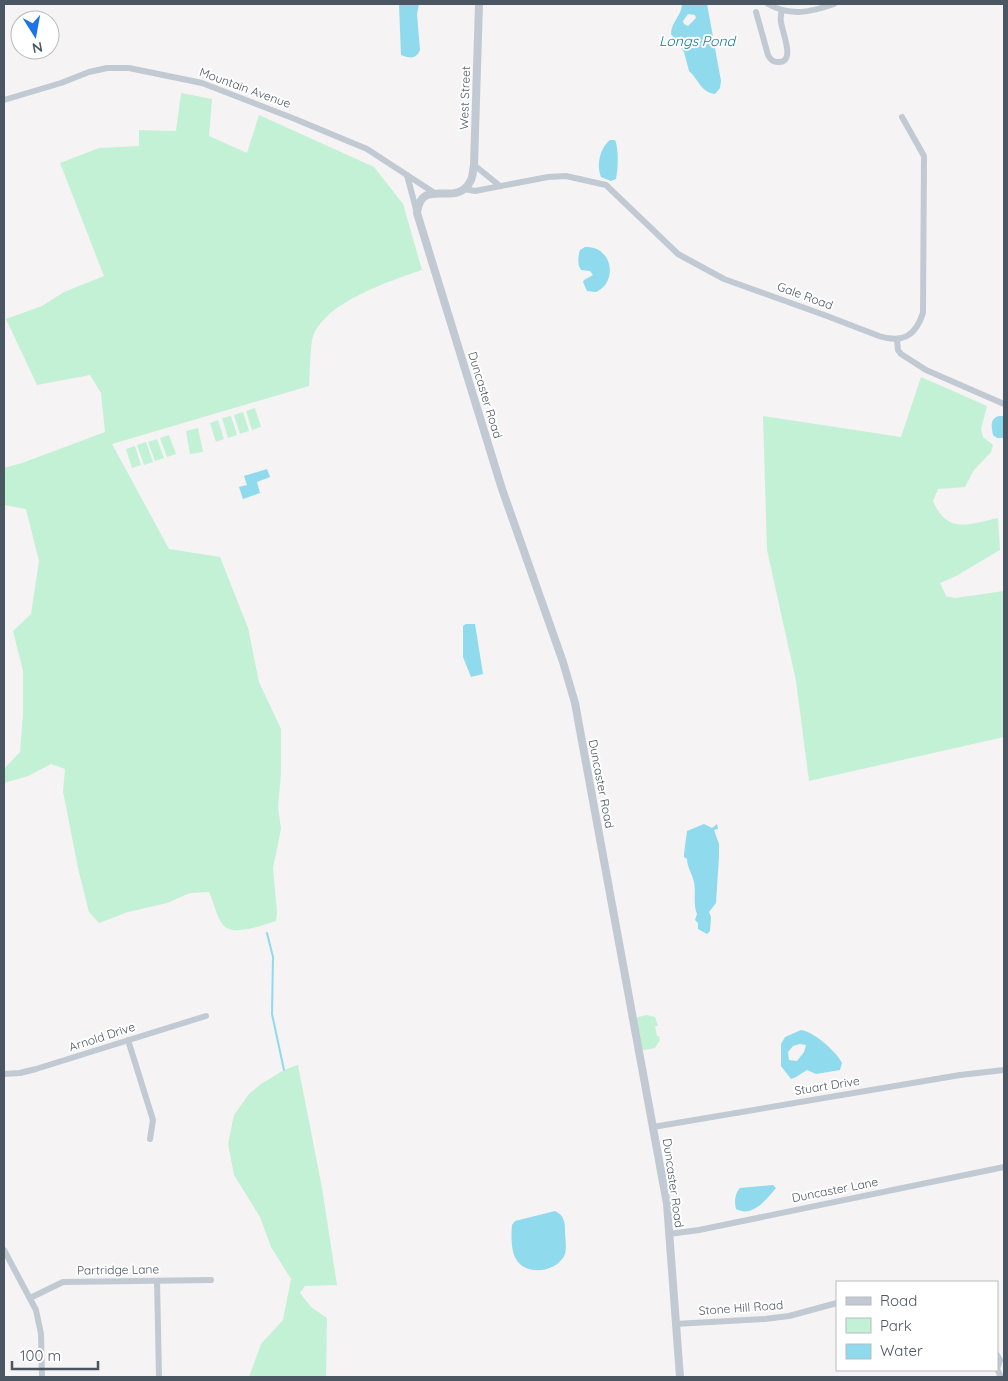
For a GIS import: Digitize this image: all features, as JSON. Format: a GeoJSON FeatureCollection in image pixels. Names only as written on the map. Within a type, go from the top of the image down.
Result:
{"type":"FeatureCollection","features":[{"type":"Feature","properties":{"kind":"street","name":"West Street"},"geometry":{"type":"LineString","coordinates":[[464,189],[472,180],[474,165],[479,4]]}},
{"type":"Feature","properties":{"kind":"street"},"geometry":{"type":"LineString","coordinates":[[768,4],[782,10],[808,12],[834,4]]}},
{"type":"Feature","properties":{"kind":"street"},"geometry":{"type":"LineString","coordinates":[[756,12],[768,55],[772,61],[778,62],[785,60],[788,54],[781,22],[782,10]]}},
{"type":"Feature","properties":{"kind":"street","name":"Mountain Avenue"},"geometry":{"type":"LineString","coordinates":[[4,100],[89,72],[107,68],[129,68],[202,83],[367,149],[433,192]]}},
{"type":"Feature","properties":{"kind":"street"},"geometry":{"type":"LineString","coordinates":[[902,118],[924,156],[923,313],[916,330],[897,340],[898,350],[901,354],[925,369],[1004,404]]}},
{"type":"Feature","properties":{"kind":"street"},"geometry":{"type":"LineString","coordinates":[[474,165],[500,186]]}},
{"type":"Feature","properties":{"kind":"street","name":"Duncaster Road"},"geometry":{"type":"LineString","coordinates":[[407,175],[502,489],[570,686],[667,1204],[680,1377]]}},
{"type":"Feature","properties":{"kind":"street","name":"Gale Road"},"geometry":{"type":"LineString","coordinates":[[464,189],[476,190],[566,176],[606,184],[678,254],[716,274],[879,336],[897,340]]}},
{"type":"Feature","properties":{"kind":"street"},"geometry":{"type":"LineString","coordinates":[[417,213],[420,203],[427,194],[433,192],[455,194],[464,189]]}},
{"type":"Feature","properties":{"kind":"street","name":"Arnold Drive"},"geometry":{"type":"LineString","coordinates":[[4,1074],[20,1074],[206,1016]]}},
{"type":"Feature","properties":{"kind":"street"},"geometry":{"type":"LineString","coordinates":[[128,1040],[153,1120],[150,1139]]}},
{"type":"Feature","properties":{"kind":"street","name":"Stuart Drive"},"geometry":{"type":"LineString","coordinates":[[654,1127],[1004,1070]]}},
{"type":"Feature","properties":{"kind":"street","name":"Duncaster Lane"},"geometry":{"type":"LineString","coordinates":[[669,1234],[708,1228],[1004,1167]]}},
{"type":"Feature","properties":{"kind":"street"},"geometry":{"type":"LineString","coordinates":[[4,1250],[30,1298],[39,1322],[42,1377]]}},
{"type":"Feature","properties":{"kind":"street","name":"Partridge Lane"},"geometry":{"type":"LineString","coordinates":[[30,1298],[62,1282],[210,1280]]}},
{"type":"Feature","properties":{"kind":"street"},"geometry":{"type":"LineString","coordinates":[[157,1281],[159,1377]]}},
{"type":"Feature","properties":{"kind":"street","name":"Stone Hill Road"},"geometry":{"type":"LineString","coordinates":[[675,1324],[790,1316],[836,1303]]}},
{"type":"Feature","properties":{"kind":"green space"},"geometry":{"type":"Polygon","coordinates":[[[181,93],[212,99],[209,136],[247,153],[259,115],[374,167],[403,204],[422,270],[360,294],[331,313],[320,324],[312,340],[309,386],[112,444],[169,549],[220,557],[248,628],[259,682],[281,729],[281,773],[278,807],[281,829],[273,868],[276,921],[240,930],[234,930],[223,925],[209,892],[190,893],[167,903],[128,912],[99,923],[89,912],[78,868],[63,791],[65,769],[51,764],[28,776],[4,783],[4,769],[20,752],[23,714],[23,671],[13,631],[31,614],[39,561],[26,509],[4,505],[4,468],[105,432],[101,393],[90,375],[37,385],[6,319],[42,306],[64,292],[104,276],[60,163],[99,148],[139,146],[139,130],[176,131],[181,93]]]}},
{"type":"Feature","properties":{"kind":"green space"},"geometry":{"type":"Polygon","coordinates":[[[921,377],[987,406],[981,429],[983,437],[993,445],[991,452],[974,470],[965,487],[938,489],[933,501],[945,519],[952,523],[969,524],[998,518],[1000,550],[956,576],[940,583],[946,596],[955,598],[1004,591],[1004,737],[809,781],[796,681],[767,550],[763,416],[901,437],[921,377]]]}},
{"type":"Feature","properties":{"kind":"green space"},"geometry":{"type":"Polygon","coordinates":[[[255,408],[261,427],[252,430],[246,411],[255,408]]]}},
{"type":"Feature","properties":{"kind":"green space"},"geometry":{"type":"Polygon","coordinates":[[[243,412],[249,431],[240,434],[234,415],[243,412]]]}},
{"type":"Feature","properties":{"kind":"green space"},"geometry":{"type":"Polygon","coordinates":[[[231,416],[237,435],[228,438],[222,418],[231,416]]]}},
{"type":"Feature","properties":{"kind":"green space"},"geometry":{"type":"Polygon","coordinates":[[[218,420],[224,439],[216,442],[210,423],[218,420]]]}},
{"type":"Feature","properties":{"kind":"green space"},"geometry":{"type":"Polygon","coordinates":[[[198,428],[203,452],[190,454],[186,431],[198,428]]]}},
{"type":"Feature","properties":{"kind":"green space"},"geometry":{"type":"Polygon","coordinates":[[[169,435],[176,454],[167,457],[160,438],[169,435]]]}},
{"type":"Feature","properties":{"kind":"green space"},"geometry":{"type":"Polygon","coordinates":[[[157,439],[164,458],[155,461],[148,442],[157,439]]]}},
{"type":"Feature","properties":{"kind":"green space"},"geometry":{"type":"Polygon","coordinates":[[[146,442],[153,462],[144,465],[137,445],[146,442]]]}},
{"type":"Feature","properties":{"kind":"green space"},"geometry":{"type":"Polygon","coordinates":[[[135,446],[141,465],[132,468],[126,449],[135,446]]]}},
{"type":"Feature","properties":{"kind":"green space"},"geometry":{"type":"Polygon","coordinates":[[[647,1015],[655,1017],[658,1026],[655,1026],[657,1036],[659,1036],[660,1040],[655,1048],[644,1050],[642,1049],[636,1019],[647,1015]]]}},
{"type":"Feature","properties":{"kind":"green space"},"geometry":{"type":"Polygon","coordinates":[[[298,1065],[322,1188],[337,1285],[305,1286],[300,1293],[311,1307],[327,1318],[326,1377],[249,1377],[261,1344],[283,1320],[291,1279],[271,1247],[260,1217],[234,1175],[228,1144],[234,1115],[249,1094],[284,1070],[298,1065]]]}},
{"type":"Feature","properties":{"kind":"water"},"geometry":{"type":"Polygon","coordinates":[[[399,4],[419,4],[417,14],[420,50],[414,57],[401,55],[399,4]]]}},
{"type":"Feature","properties":{"kind":"water","name":"Longs Pond"},"geometry":{"type":"Polygon","coordinates":[[[682,4],[707,4],[721,81],[720,88],[715,94],[706,91],[689,71],[684,52],[671,34],[671,30],[682,8],[682,4]],[[688,14],[683,21],[684,24],[688,26],[696,18],[695,15],[688,14]]]}},
{"type":"Feature","properties":{"kind":"water"},"geometry":{"type":"Polygon","coordinates":[[[610,140],[615,140],[618,159],[616,179],[611,181],[601,177],[599,167],[601,152],[610,140]]]}},
{"type":"Feature","properties":{"kind":"water"},"geometry":{"type":"Polygon","coordinates":[[[585,247],[594,248],[601,252],[609,265],[610,273],[608,280],[596,292],[587,291],[583,282],[593,275],[590,271],[581,270],[579,265],[580,250],[585,247]]]}},
{"type":"Feature","properties":{"kind":"water"},"geometry":{"type":"Polygon","coordinates":[[[999,416],[1004,416],[1004,438],[997,438],[993,435],[992,421],[999,416]]]}},
{"type":"Feature","properties":{"kind":"water"},"geometry":{"type":"Polygon","coordinates":[[[267,469],[270,477],[257,482],[260,493],[243,499],[239,487],[247,485],[244,476],[267,469]]]}},
{"type":"Feature","properties":{"kind":"water"},"geometry":{"type":"Polygon","coordinates":[[[475,624],[483,674],[471,677],[463,657],[463,626],[475,624]]]}},
{"type":"Feature","properties":{"kind":"water"},"geometry":{"type":"Polygon","coordinates":[[[704,824],[712,828],[717,824],[718,829],[714,830],[719,844],[716,903],[709,912],[711,917],[710,931],[707,934],[698,929],[698,923],[695,920],[697,914],[694,882],[687,859],[684,857],[687,831],[704,824]]]}},
{"type":"Feature","properties":{"kind":"water"},"geometry":{"type":"Polygon","coordinates":[[[801,1030],[812,1034],[839,1058],[842,1063],[840,1070],[816,1074],[807,1070],[791,1079],[781,1066],[781,1044],[785,1037],[801,1030]],[[806,1045],[793,1046],[788,1052],[789,1060],[797,1061],[804,1052],[806,1045]]]}},
{"type":"Feature","properties":{"kind":"water"},"geometry":{"type":"Polygon","coordinates":[[[773,1185],[776,1188],[758,1206],[748,1211],[736,1209],[735,1198],[740,1188],[773,1185]]]}},
{"type":"Feature","properties":{"kind":"water"},"geometry":{"type":"Polygon","coordinates":[[[555,1211],[562,1217],[564,1222],[565,1254],[556,1265],[542,1270],[534,1270],[521,1265],[513,1252],[512,1225],[515,1221],[555,1211]]]}},
{"type":"Feature","properties":{"kind":"waterway"},"geometry":{"type":"LineString","coordinates":[[267,933],[273,957],[272,1014],[284,1070]]}}]}
